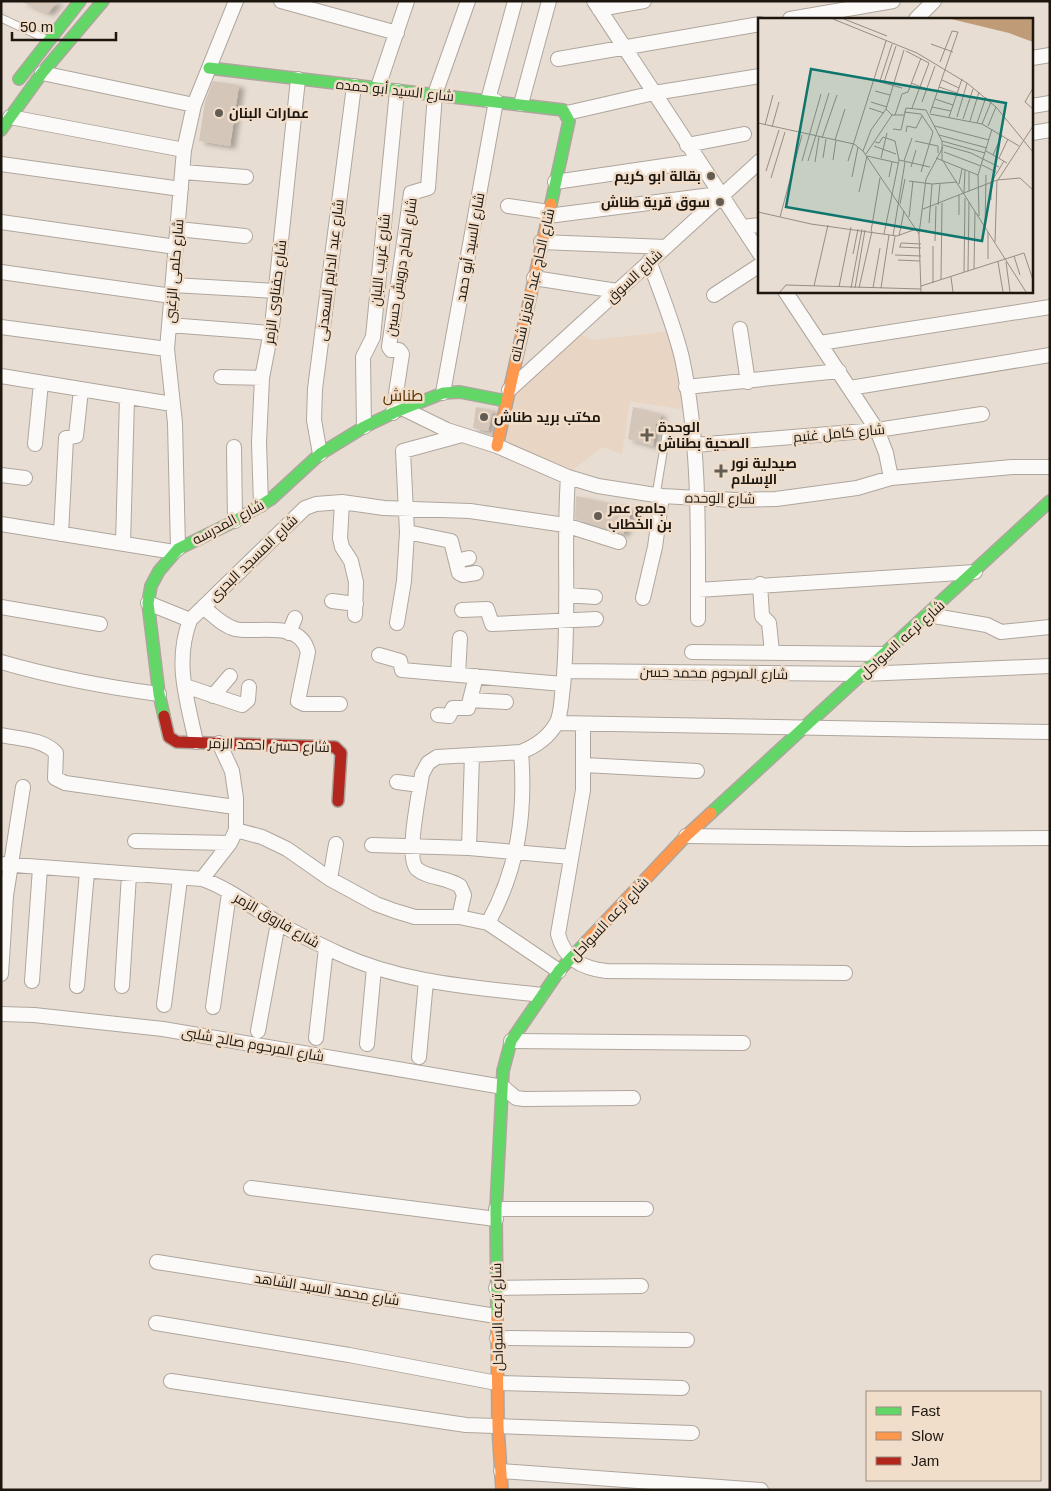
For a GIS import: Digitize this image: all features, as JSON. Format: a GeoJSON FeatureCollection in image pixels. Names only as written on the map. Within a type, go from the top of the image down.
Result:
{"type":"FeatureCollection","features":[{"type":"Feature","properties":{"kind":"main road"},"geometry":{"type":"LineString","coordinates":[[12,88],[80,1]]}},
{"type":"Feature","properties":{"kind":"main road"},"geometry":{"type":"LineString","coordinates":[[1,130],[42,73],[103,1]]}},
{"type":"Feature","properties":{"kind":"main road","name":"شارع السيد أبو حمده"},"geometry":{"type":"LineString","coordinates":[[209,68],[377,90],[435,94],[521,104],[563,110],[568,119]]}},
{"type":"Feature","properties":{"kind":"main road","name":"شارع الحاج عبد العزيز شحاته"},"geometry":{"type":"LineString","coordinates":[[496,446],[568,119]]}},
{"type":"Feature","properties":{"kind":"main road"},"geometry":{"type":"LineString","coordinates":[[443,393],[460,392],[507,395]]}},
{"type":"Feature","properties":{"kind":"main road","name":"شارع المدرسه"},"geometry":{"type":"LineString","coordinates":[[177,742],[169,737],[166,731],[159,694],[148,603],[151,586],[159,571],[176,551],[235,521],[271,499],[320,454],[364,427],[443,393]]}},
{"type":"Feature","properties":{"kind":"main road","name":"شارع ترعه السواحل"},"geometry":{"type":"LineString","coordinates":[[502,1490],[497,1383],[496,1214],[503,1087],[506,1056],[511,1041],[541,995],[559,972],[686,836],[1048,505]]}},
{"type":"Feature","properties":{"kind":"main road","name":"شارع حسن احمد الزمر"},"geometry":{"type":"LineString","coordinates":[[177,742],[335,747],[341,753],[338,802]]}},
{"type":"Feature","properties":{"kind":"street","name":"شارع حلمى الزغبى"},"geometry":{"type":"LineString","coordinates":[[176,551],[175,423],[167,349],[184,150],[194,105],[236,1]]}},
{"type":"Feature","properties":{"kind":"street"},"geometry":{"type":"LineString","coordinates":[[281,1],[396,33]]}},
{"type":"Feature","properties":{"kind":"street"},"geometry":{"type":"LineString","coordinates":[[377,90],[407,1]]}},
{"type":"Feature","properties":{"kind":"street"},"geometry":{"type":"LineString","coordinates":[[435,94],[468,1]]}},
{"type":"Feature","properties":{"kind":"street","name":"شارع السيد أبو حمد"},"geometry":{"type":"LineString","coordinates":[[443,393],[492,101],[515,1]]}},
{"type":"Feature","properties":{"kind":"street"},"geometry":{"type":"LineString","coordinates":[[521,104],[549,1]]}},
{"type":"Feature","properties":{"kind":"street"},"geometry":{"type":"LineString","coordinates":[[595,3],[644,1]]}},
{"type":"Feature","properties":{"kind":"street"},"geometry":{"type":"LineString","coordinates":[[796,18],[893,1]]}},
{"type":"Feature","properties":{"kind":"street"},"geometry":{"type":"LineString","coordinates":[[917,18],[934,1]]}},
{"type":"Feature","properties":{"kind":"street"},"geometry":{"type":"LineString","coordinates":[[595,3],[758,251]]}},
{"type":"Feature","properties":{"kind":"street"},"geometry":{"type":"LineString","coordinates":[[558,59],[758,24]]}},
{"type":"Feature","properties":{"kind":"street"},"geometry":{"type":"LineString","coordinates":[[1034,58],[1050,55]]}},
{"type":"Feature","properties":{"kind":"street"},"geometry":{"type":"LineString","coordinates":[[42,73],[194,105]]}},
{"type":"Feature","properties":{"kind":"street"},"geometry":{"type":"LineString","coordinates":[[568,119],[654,93],[758,76]]}},
{"type":"Feature","properties":{"kind":"street","name":"شارع حفناوى الزمر"},"geometry":{"type":"LineString","coordinates":[[261,505],[262,378],[271,333],[298,79]]}},
{"type":"Feature","properties":{"kind":"street","name":"شارع عبد الدايم السعدنى"},"geometry":{"type":"LineString","coordinates":[[320,454],[314,420],[315,389],[354,86]]}},
{"type":"Feature","properties":{"kind":"street","name":"شارع غريب اللبان"},"geometry":{"type":"LineString","coordinates":[[364,427],[363,358],[373,336],[397,91]]}},
{"type":"Feature","properties":{"kind":"street","name":"شارع الحاج درويش حسين"},"geometry":{"type":"LineString","coordinates":[[399,411],[402,354],[398,350],[391,350],[390,345],[411,194],[428,188],[435,94]]}},
{"type":"Feature","properties":{"kind":"street"},"geometry":{"type":"LineString","coordinates":[[1034,106],[1050,103]]}},
{"type":"Feature","properties":{"kind":"street"},"geometry":{"type":"LineString","coordinates":[[10,117],[184,150]]}},
{"type":"Feature","properties":{"kind":"street"},"geometry":{"type":"LineString","coordinates":[[1034,132],[1050,130]]}},
{"type":"Feature","properties":{"kind":"street"},"geometry":{"type":"LineString","coordinates":[[687,145],[744,134]]}},
{"type":"Feature","properties":{"kind":"street"},"geometry":{"type":"LineString","coordinates":[[555,182],[698,161]]}},
{"type":"Feature","properties":{"kind":"street","name":"شارع السوق"},"geometry":{"type":"LineString","coordinates":[[507,395],[720,195],[758,163]]}},
{"type":"Feature","properties":{"kind":"street"},"geometry":{"type":"LineString","coordinates":[[1,164],[181,188]]}},
{"type":"Feature","properties":{"kind":"street"},"geometry":{"type":"LineString","coordinates":[[183,172],[246,177]]}},
{"type":"Feature","properties":{"kind":"street"},"geometry":{"type":"LineString","coordinates":[[738,180],[758,177]]}},
{"type":"Feature","properties":{"kind":"street"},"geometry":{"type":"LineString","coordinates":[[508,206],[548,214],[720,195]]}},
{"type":"Feature","properties":{"kind":"street"},"geometry":{"type":"LineString","coordinates":[[1,222],[176,248]]}},
{"type":"Feature","properties":{"kind":"street"},"geometry":{"type":"LineString","coordinates":[[742,228],[758,225]]}},
{"type":"Feature","properties":{"kind":"street"},"geometry":{"type":"LineString","coordinates":[[178,229],[245,236]]}},
{"type":"Feature","properties":{"kind":"street"},"geometry":{"type":"LineString","coordinates":[[541,242],[666,246]]}},
{"type":"Feature","properties":{"kind":"street"},"geometry":{"type":"LineString","coordinates":[[649,261],[673,326],[682,358],[695,445],[698,619]]}},
{"type":"Feature","properties":{"kind":"street"},"geometry":{"type":"LineString","coordinates":[[714,295],[758,266]]}},
{"type":"Feature","properties":{"kind":"street"},"geometry":{"type":"LineString","coordinates":[[1,272],[172,290],[276,291]]}},
{"type":"Feature","properties":{"kind":"street"},"geometry":{"type":"LineString","coordinates":[[534,278],[617,291]]}},
{"type":"Feature","properties":{"kind":"street"},"geometry":{"type":"LineString","coordinates":[[786,292],[877,430],[886,453],[891,478]]}},
{"type":"Feature","properties":{"kind":"street"},"geometry":{"type":"LineString","coordinates":[[820,343],[1050,307]]}},
{"type":"Feature","properties":{"kind":"street"},"geometry":{"type":"LineString","coordinates":[[169,325],[271,333]]}},
{"type":"Feature","properties":{"kind":"street"},"geometry":{"type":"LineString","coordinates":[[1,327],[167,349]]}},
{"type":"Feature","properties":{"kind":"street"},"geometry":{"type":"LineString","coordinates":[[740,330],[748,382]]}},
{"type":"Feature","properties":{"kind":"street"},"geometry":{"type":"LineString","coordinates":[[850,388],[1050,354]]}},
{"type":"Feature","properties":{"kind":"street"},"geometry":{"type":"LineString","coordinates":[[686,387],[748,382],[839,370]]}},
{"type":"Feature","properties":{"kind":"street"},"geometry":{"type":"LineString","coordinates":[[1,376],[126,398],[172,404]]}},
{"type":"Feature","properties":{"kind":"street"},"geometry":{"type":"LineString","coordinates":[[221,377],[262,378]]}},
{"type":"Feature","properties":{"kind":"street"},"geometry":{"type":"LineString","coordinates":[[35,444],[41,383]]}},
{"type":"Feature","properties":{"kind":"street"},"geometry":{"type":"LineString","coordinates":[[61,534],[66,438],[76,436],[81,390]]}},
{"type":"Feature","properties":{"kind":"street"},"geometry":{"type":"LineString","coordinates":[[123,544],[126,398]]}},
{"type":"Feature","properties":{"kind":"street","name":"شارع الوحده"},"geometry":{"type":"LineString","coordinates":[[399,411],[496,446],[568,477],[598,486],[659,496],[776,499],[817,495],[857,488],[891,478],[1012,467],[1050,467]]}},
{"type":"Feature","properties":{"kind":"street","name":"شارع كامل غنيم"},"geometry":{"type":"LineString","coordinates":[[695,445],[877,430],[982,414]]}},
{"type":"Feature","properties":{"kind":"street"},"geometry":{"type":"LineString","coordinates":[[397,623],[404,580],[407,532],[403,451],[462,435]]}},
{"type":"Feature","properties":{"kind":"street"},"geometry":{"type":"LineString","coordinates":[[234,447],[235,521]]}},
{"type":"Feature","properties":{"kind":"street"},"geometry":{"type":"LineString","coordinates":[[1,475],[25,478]]}},
{"type":"Feature","properties":{"kind":"street"},"geometry":{"type":"LineString","coordinates":[[459,918],[462,890],[455,883],[418,870],[413,863],[412,846],[422,774],[428,763],[437,757],[521,752],[542,741],[557,723],[564,677],[566,622],[565,525],[568,477]]}},
{"type":"Feature","properties":{"kind":"street"},"geometry":{"type":"LineString","coordinates":[[643,598],[655,547],[659,496]]}},
{"type":"Feature","properties":{"kind":"street"},"geometry":{"type":"LineString","coordinates":[[332,601],[356,610],[354,572],[340,538],[342,502]]}},
{"type":"Feature","properties":{"kind":"street","name":"شارع المسجد البحرى"},"geometry":{"type":"LineString","coordinates":[[196,742],[181,656],[184,637],[190,620],[305,508],[316,504],[342,502],[406,509],[470,511],[565,525],[620,542]]}},
{"type":"Feature","properties":{"kind":"street"},"geometry":{"type":"LineString","coordinates":[[1,524],[176,551]]}},
{"type":"Feature","properties":{"kind":"street"},"geometry":{"type":"LineString","coordinates":[[407,532],[452,541],[462,559],[461,575],[476,573]]}},
{"type":"Feature","properties":{"kind":"street"},"geometry":{"type":"LineString","coordinates":[[698,590],[760,584],[975,572]]}},
{"type":"Feature","properties":{"kind":"street"},"geometry":{"type":"LineString","coordinates":[[760,584],[762,616],[769,623],[772,652]]}},
{"type":"Feature","properties":{"kind":"street"},"geometry":{"type":"LineString","coordinates":[[566,595],[595,597]]}},
{"type":"Feature","properties":{"kind":"street"},"geometry":{"type":"LineString","coordinates":[[148,603],[190,620]]}},
{"type":"Feature","properties":{"kind":"street"},"geometry":{"type":"LineString","coordinates":[[203,606],[220,622],[233,628],[249,630],[272,628],[290,633],[307,646],[308,652],[298,701],[300,704],[340,704]]}},
{"type":"Feature","properties":{"kind":"street"},"geometry":{"type":"LineString","coordinates":[[1,607],[100,624]]}},
{"type":"Feature","properties":{"kind":"street"},"geometry":{"type":"LineString","coordinates":[[462,610],[487,608],[492,624],[566,622],[596,619]]}},
{"type":"Feature","properties":{"kind":"street"},"geometry":{"type":"LineString","coordinates":[[928,615],[987,625],[1001,632],[1050,627]]}},
{"type":"Feature","properties":{"kind":"street"},"geometry":{"type":"LineString","coordinates":[[290,633],[295,618]]}},
{"type":"Feature","properties":{"kind":"street"},"geometry":{"type":"LineString","coordinates":[[458,675],[460,638]]}},
{"type":"Feature","properties":{"kind":"street"},"geometry":{"type":"LineString","coordinates":[[692,652],[886,654]]}},
{"type":"Feature","properties":{"kind":"street","name":"شارع المرحوم محمد حسن"},"geometry":{"type":"LineString","coordinates":[[379,655],[400,661],[402,670],[476,676],[863,674],[1050,666]]}},
{"type":"Feature","properties":{"kind":"street"},"geometry":{"type":"LineString","coordinates":[[1,662],[45,675],[159,694]]}},
{"type":"Feature","properties":{"kind":"street"},"geometry":{"type":"LineString","coordinates":[[213,696],[230,676]]}},
{"type":"Feature","properties":{"kind":"street"},"geometry":{"type":"LineString","coordinates":[[438,715],[449,716],[453,708],[468,708],[476,676]]}},
{"type":"Feature","properties":{"kind":"street"},"geometry":{"type":"LineString","coordinates":[[185,686],[242,704],[248,700],[249,687]]}},
{"type":"Feature","properties":{"kind":"street"},"geometry":{"type":"LineString","coordinates":[[470,700],[506,702]]}},
{"type":"Feature","properties":{"kind":"street"},"geometry":{"type":"LineString","coordinates":[[557,723],[1050,732]]}},
{"type":"Feature","properties":{"kind":"street"},"geometry":{"type":"LineString","coordinates":[[583,724],[583,790],[558,934],[560,945],[572,960],[586,969],[606,971],[845,973]]}},
{"type":"Feature","properties":{"kind":"street"},"geometry":{"type":"LineString","coordinates":[[1,735],[44,744],[51,748],[56,753],[55,778],[65,783],[235,807]]}},
{"type":"Feature","properties":{"kind":"street"},"geometry":{"type":"LineString","coordinates":[[202,879],[230,843],[236,830],[232,771],[220,743]]}},
{"type":"Feature","properties":{"kind":"street"},"geometry":{"type":"LineString","coordinates":[[488,923],[500,902],[516,852],[522,819],[524,785],[521,752]]}},
{"type":"Feature","properties":{"kind":"street"},"geometry":{"type":"LineString","coordinates":[[469,848],[472,755]]}},
{"type":"Feature","properties":{"kind":"street"},"geometry":{"type":"LineString","coordinates":[[584,765],[698,771]]}},
{"type":"Feature","properties":{"kind":"street"},"geometry":{"type":"LineString","coordinates":[[397,782],[420,785]]}},
{"type":"Feature","properties":{"kind":"street"},"geometry":{"type":"LineString","coordinates":[[1,974],[6,865],[23,787]]}},
{"type":"Feature","properties":{"kind":"street"},"geometry":{"type":"LineString","coordinates":[[236,830],[262,838],[287,849],[330,879],[376,904],[426,919],[459,918],[488,923],[559,972]]}},
{"type":"Feature","properties":{"kind":"street"},"geometry":{"type":"LineString","coordinates":[[686,836],[908,839],[1050,838]]}},
{"type":"Feature","properties":{"kind":"street"},"geometry":{"type":"LineString","coordinates":[[136,841],[230,843]]}},
{"type":"Feature","properties":{"kind":"street"},"geometry":{"type":"LineString","coordinates":[[330,879],[336,844]]}},
{"type":"Feature","properties":{"kind":"street"},"geometry":{"type":"LineString","coordinates":[[372,844],[469,848],[571,857]]}},
{"type":"Feature","properties":{"kind":"street","name":"شارع فاروق الزمر"},"geometry":{"type":"LineString","coordinates":[[6,865],[180,879],[202,879],[229,892],[278,923],[326,948],[374,968],[426,981],[541,995]]}},
{"type":"Feature","properties":{"kind":"street"},"geometry":{"type":"LineString","coordinates":[[32,981],[40,868]]}},
{"type":"Feature","properties":{"kind":"street"},"geometry":{"type":"LineString","coordinates":[[78,986],[87,872]]}},
{"type":"Feature","properties":{"kind":"street"},"geometry":{"type":"LineString","coordinates":[[122,986],[129,875]]}},
{"type":"Feature","properties":{"kind":"street"},"geometry":{"type":"LineString","coordinates":[[164,1006],[180,879]]}},
{"type":"Feature","properties":{"kind":"street"},"geometry":{"type":"LineString","coordinates":[[213,1007],[229,892]]}},
{"type":"Feature","properties":{"kind":"street"},"geometry":{"type":"LineString","coordinates":[[258,1031],[278,923]]}},
{"type":"Feature","properties":{"kind":"street"},"geometry":{"type":"LineString","coordinates":[[316,1038],[326,948]]}},
{"type":"Feature","properties":{"kind":"street"},"geometry":{"type":"LineString","coordinates":[[367,1044],[374,968]]}},
{"type":"Feature","properties":{"kind":"street"},"geometry":{"type":"LineString","coordinates":[[419,1058],[426,981]]}},
{"type":"Feature","properties":{"kind":"street","name":"شارع المرحوم صالح شلبى"},"geometry":{"type":"LineString","coordinates":[[1,1014],[34,1015],[164,1029],[503,1087]]}},
{"type":"Feature","properties":{"kind":"street"},"geometry":{"type":"LineString","coordinates":[[511,1041],[743,1043]]}},
{"type":"Feature","properties":{"kind":"street"},"geometry":{"type":"LineString","coordinates":[[503,1087],[516,1098],[524,1099],[633,1098]]}},
{"type":"Feature","properties":{"kind":"street"},"geometry":{"type":"LineString","coordinates":[[251,1188],[496,1214],[646,1209]]}},
{"type":"Feature","properties":{"kind":"street","name":"شارع محمد السيد الشاهد"},"geometry":{"type":"LineString","coordinates":[[157,1262],[496,1316]]}},
{"type":"Feature","properties":{"kind":"street"},"geometry":{"type":"LineString","coordinates":[[496,1288],[641,1286]]}},
{"type":"Feature","properties":{"kind":"street"},"geometry":{"type":"LineString","coordinates":[[156,1323],[349,1355],[497,1383],[682,1388]]}},
{"type":"Feature","properties":{"kind":"street"},"geometry":{"type":"LineString","coordinates":[[497,1338],[688,1340]]}},
{"type":"Feature","properties":{"kind":"street"},"geometry":{"type":"LineString","coordinates":[[171,1380],[436,1421],[498,1427],[692,1433]]}},
{"type":"Feature","properties":{"kind":"street"},"geometry":{"type":"LineString","coordinates":[[502,1471],[761,1490]]}},
{"type":"Feature","properties":{"kind":"lane"},"geometry":{"type":"LineString","coordinates":[[1,18],[48,41]]}},
{"type":"Feature","properties":{"kind":"lane"},"geometry":{"type":"LineString","coordinates":[[659,496],[666,435]]}},
{"type":"Feature","properties":{"kind":"shaded area"},"geometry":{"type":"Polygon","coordinates":[[[672,331],[685,410],[630,401],[622,454],[603,447],[567,474],[503,442],[511,394],[579,333],[592,340],[672,331]]]}},
{"type":"Feature","properties":{"kind":"building"},"geometry":{"type":"Polygon","coordinates":[[[20,1],[58,1],[48,13],[20,1]]]}},
{"type":"Feature","properties":{"kind":"building","name":"عمارات البنان"},"geometry":{"type":"Polygon","coordinates":[[[213,81],[239,85],[230,146],[199,141],[205,102],[213,81]]]}},
{"type":"Feature","properties":{"kind":"building","name":"مكتب بريد طناش"},"geometry":{"type":"Polygon","coordinates":[[[476,407],[493,410],[488,431],[473,428],[476,407]]]}},
{"type":"Feature","properties":{"kind":"building"},"geometry":{"type":"Polygon","coordinates":[[[633,407],[661,414],[659,423],[656,424],[653,446],[628,439],[633,407]]]}},
{"type":"Feature","properties":{"kind":"building","name":"جامع عمر بن الخطاب"},"geometry":{"type":"Polygon","coordinates":[[[576,496],[633,508],[623,534],[575,519],[576,496]]]}},
{"type":"Feature","properties":{"kind":"traffic: fast"},"geometry":{"type":"LineString","coordinates":[[19,79],[80,1]]}},
{"type":"Feature","properties":{"kind":"traffic: fast"},"geometry":{"type":"LineString","coordinates":[[1,130],[42,73],[103,1]]}},
{"type":"Feature","properties":{"kind":"traffic: fast"},"geometry":{"type":"LineString","coordinates":[[209,68],[563,110],[569,121],[551,204]]}},
{"type":"Feature","properties":{"kind":"traffic: fast"},"geometry":{"type":"LineString","coordinates":[[164,716],[159,694],[148,603],[151,586],[159,571],[178,549],[235,521],[271,499],[320,454],[364,427],[393,413],[443,393],[460,392],[506,401]]}},
{"type":"Feature","properties":{"kind":"traffic: fast"},"geometry":{"type":"LineString","coordinates":[[711,813],[1050,501]]}},
{"type":"Feature","properties":{"kind":"traffic: fast"},"geometry":{"type":"LineString","coordinates":[[497,1318],[496,1209],[503,1071],[511,1041],[559,971],[587,941]]}},
{"type":"Feature","properties":{"kind":"traffic: slow"},"geometry":{"type":"LineString","coordinates":[[497,446],[551,204]]}},
{"type":"Feature","properties":{"kind":"traffic: slow"},"geometry":{"type":"LineString","coordinates":[[587,941],[686,836],[711,813]]}},
{"type":"Feature","properties":{"kind":"traffic: slow"},"geometry":{"type":"LineString","coordinates":[[497,1318],[498,1427],[502,1490]]}},
{"type":"Feature","properties":{"kind":"traffic: jam"},"geometry":{"type":"LineString","coordinates":[[164,716],[169,737],[177,742],[335,747],[341,753],[338,801]]}},
{"type":"Feature","properties":{"kind":"place","name":"عمارات البنان"},"geometry":{"type":"Point","coordinates":[219,113]}},
{"type":"Feature","properties":{"kind":"place","name":"بقالة ابو كريم"},"geometry":{"type":"Point","coordinates":[711,176]}},
{"type":"Feature","properties":{"kind":"place","name":"سوق قرية طناش"},"geometry":{"type":"Point","coordinates":[720,202]}},
{"type":"Feature","properties":{"kind":"place","name":"مكتب بريد طناش"},"geometry":{"type":"Point","coordinates":[484,417]}},
{"type":"Feature","properties":{"kind":"place","name":"الوحدة الصحية بطناش"},"geometry":{"type":"Point","coordinates":[647,435]}},
{"type":"Feature","properties":{"kind":"place","name":"صيدلية نور الإسلام"},"geometry":{"type":"Point","coordinates":[721,471]}},
{"type":"Feature","properties":{"kind":"place","name":"جامع عمر بن الخطاب"},"geometry":{"type":"Point","coordinates":[598,516]}},
{"type":"Feature","properties":{"kind":"district","name":"طناش"},"geometry":{"type":"Point","coordinates":[403,395]}}]}
